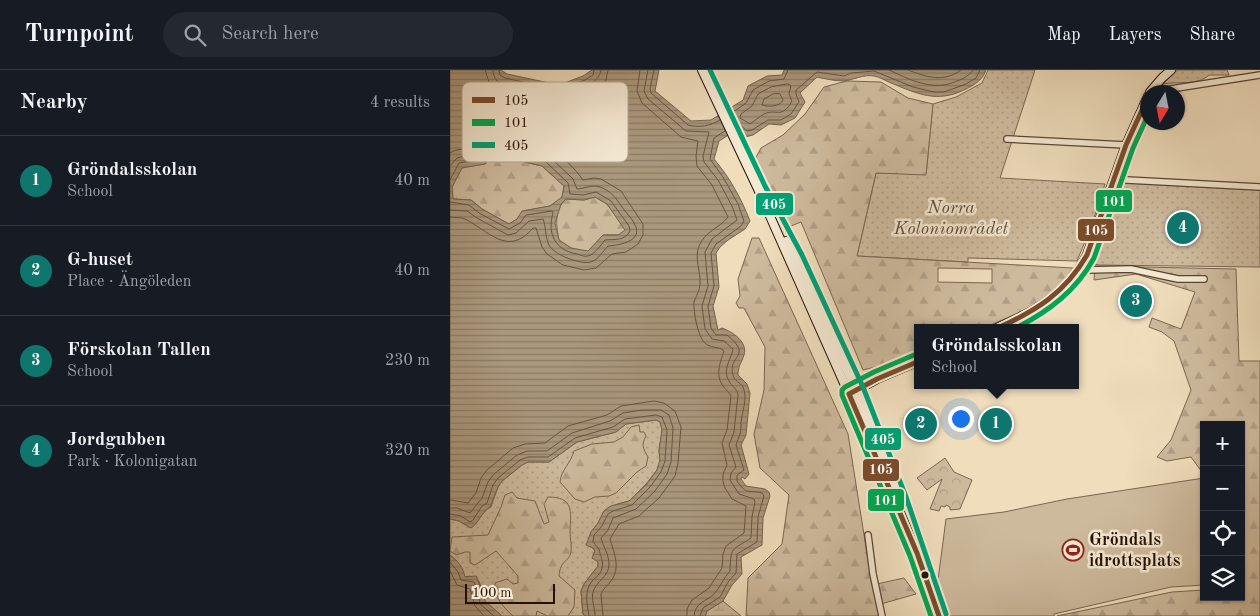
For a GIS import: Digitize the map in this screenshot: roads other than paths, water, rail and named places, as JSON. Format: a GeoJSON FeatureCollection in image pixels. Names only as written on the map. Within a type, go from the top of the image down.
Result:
{"type":"FeatureCollection","features":[{"type":"Feature","properties":{"kind":"main road"},"geometry":{"type":"LineString","coordinates":[[702,70],[852,392],[917,553],[938,616]]}},
{"type":"Feature","properties":{"kind":"main road"},"geometry":{"type":"LineString","coordinates":[[1159,85],[1168,73]]}},
{"type":"Feature","properties":{"kind":"main road"},"geometry":{"type":"LineString","coordinates":[[1007,324],[1043,305],[1063,289],[1079,268],[1087,255],[1126,145],[1140,114]]}},
{"type":"Feature","properties":{"kind":"main road"},"geometry":{"type":"LineString","coordinates":[[852,392],[914,363]]}},
{"type":"Feature","properties":{"kind":"street"},"geometry":{"type":"LineString","coordinates":[[1185,87],[1260,75]]}},
{"type":"Feature","properties":{"kind":"street"},"geometry":{"type":"LineString","coordinates":[[1007,139],[1126,145]]}},
{"type":"Feature","properties":{"kind":"street"},"geometry":{"type":"LineString","coordinates":[[1127,180],[1260,187]]}},
{"type":"Feature","properties":{"kind":"street"},"geometry":{"type":"LineString","coordinates":[[1079,268],[1087,270],[1130,270],[1178,279],[1204,280]]}},
{"type":"Feature","properties":{"kind":"street"},"geometry":{"type":"LineString","coordinates":[[868,535],[873,574],[882,616]]}},
{"type":"Feature","properties":{"kind":"water"},"geometry":{"type":"Polygon","coordinates":[[[450,70],[501,70],[507,74],[545,82],[462,82],[462,162],[486,162],[485,164],[462,168],[452,187],[453,199],[471,200],[482,209],[509,224],[517,219],[522,211],[550,206],[562,197],[564,186],[542,166],[525,162],[628,162],[628,82],[567,82],[583,76],[592,70],[659,70],[655,91],[691,121],[711,120],[743,100],[748,86],[767,76],[782,75],[784,70],[986,70],[980,80],[968,88],[945,96],[928,96],[874,76],[862,76],[844,81],[817,77],[800,93],[805,102],[795,118],[781,125],[769,124],[753,135],[745,137],[738,129],[719,141],[714,159],[735,189],[750,221],[745,229],[728,240],[716,253],[719,287],[713,306],[718,330],[722,328],[731,332],[739,338],[745,350],[738,375],[747,384],[750,393],[746,435],[741,445],[749,474],[745,479],[742,477],[741,479],[746,486],[765,489],[769,492],[770,496],[763,518],[762,545],[741,557],[742,574],[732,585],[723,601],[707,611],[705,616],[586,616],[583,614],[581,591],[598,566],[598,562],[592,558],[595,551],[586,545],[591,532],[604,511],[611,506],[629,501],[647,484],[657,470],[660,460],[659,451],[662,430],[660,422],[656,420],[626,424],[616,432],[577,442],[549,462],[528,462],[522,465],[502,481],[490,507],[471,528],[459,521],[450,519],[450,70]],[[595,197],[584,200],[566,199],[561,204],[555,223],[559,240],[571,248],[588,251],[603,235],[618,235],[625,230],[607,204],[595,197]]]}},
{"type":"Feature","properties":{"kind":"water"},"geometry":{"type":"Polygon","coordinates":[[[450,555],[460,564],[465,577],[476,576],[485,601],[502,616],[450,616],[450,555]]]}},
{"type":"Feature","properties":{"kind":"place","name":"Jordgubben"},"geometry":{"type":"Point","coordinates":[1183,228]}},
{"type":"Feature","properties":{"kind":"place","name":"Förskolan Tallen"},"geometry":{"type":"Point","coordinates":[1136,301]}},
{"type":"Feature","properties":{"kind":"place","name":"G-huset"},"geometry":{"type":"Point","coordinates":[921,424]}},
{"type":"Feature","properties":{"kind":"place","name":"Gröndalsskolan"},"geometry":{"type":"Point","coordinates":[996,424]}},
{"type":"Feature","properties":{"kind":"place","name":"Gröndals idrottsplats"},"geometry":{"type":"Point","coordinates":[1073,550]}},
{"type":"Feature","properties":{"kind":"park label","name":"Norra Koloniområdet"},"geometry":{"type":"Point","coordinates":[951,218]}}]}
